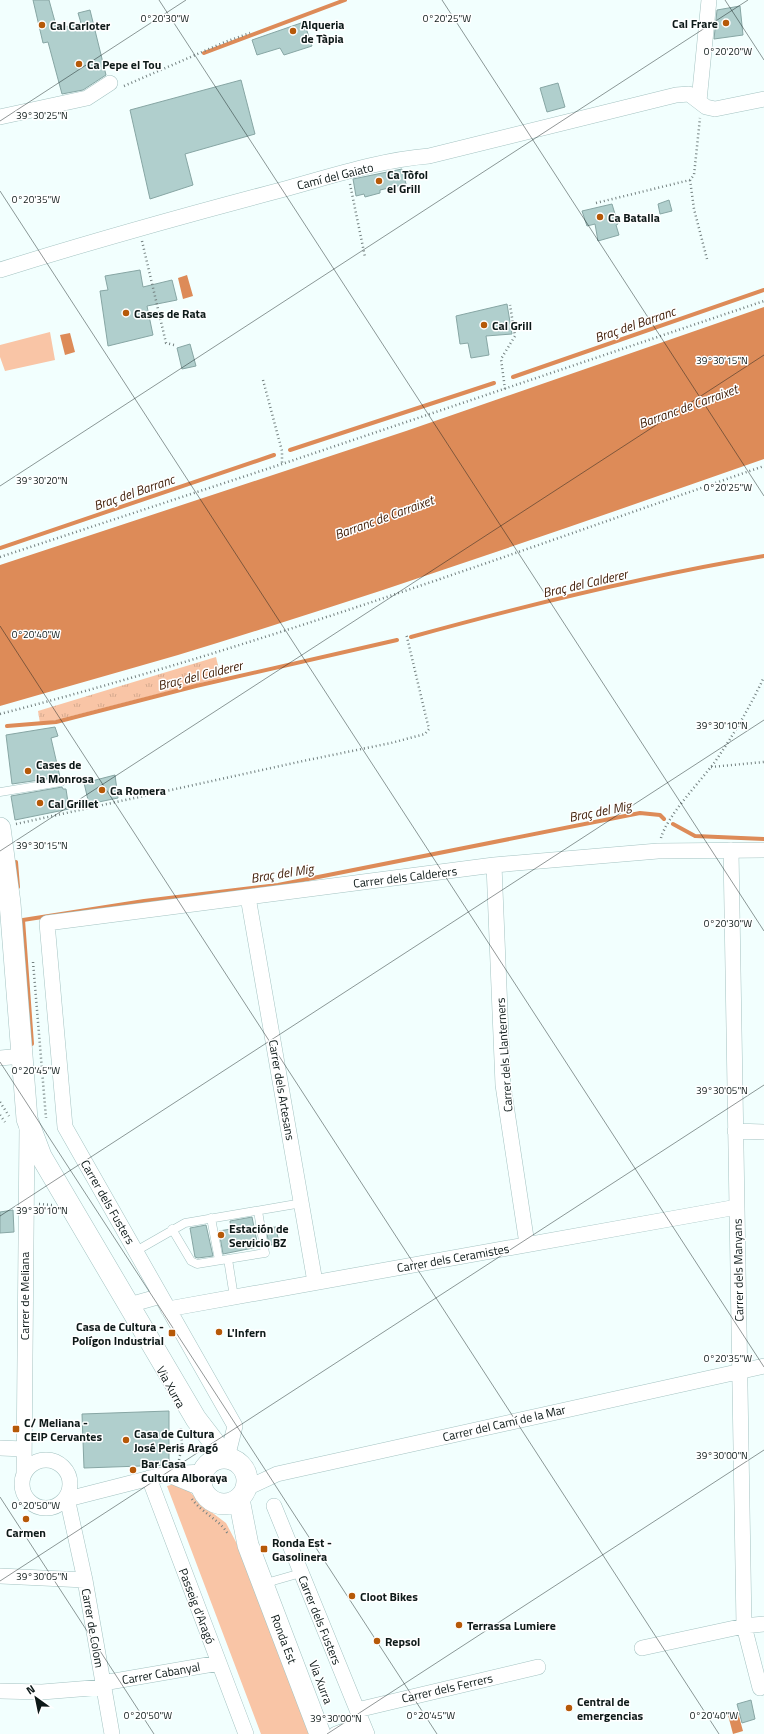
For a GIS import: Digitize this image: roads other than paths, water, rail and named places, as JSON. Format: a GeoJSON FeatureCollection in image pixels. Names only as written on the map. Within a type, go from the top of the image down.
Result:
{"type":"FeatureCollection","features":[{"type":"Feature","properties":{"kind":"main road"},"geometry":{"type":"LineString","coordinates":[[7,826],[10,903],[28,1121],[41,1156],[129,1306],[188,1423],[210,1473],[210,1498],[235,1497],[247,1475],[239,1462],[210,1473]]}},
{"type":"Feature","properties":{"kind":"main road","name":"Ronda Est"},"geometry":{"type":"LineString","coordinates":[[235,1497],[245,1541],[265,1587],[320,1734]]}},
{"type":"Feature","properties":{"kind":"street"},"geometry":{"type":"LineString","coordinates":[[702,104],[708,0]]}},
{"type":"Feature","properties":{"kind":"street"},"geometry":{"type":"LineString","coordinates":[[0,117],[87,98],[113,86]]}},
{"type":"Feature","properties":{"kind":"street","name":"Camí del Gaiato"},"geometry":{"type":"LineString","coordinates":[[0,270],[139,227],[348,172],[407,158],[428,156],[676,95],[689,94],[702,104],[715,109],[764,99]]}},
{"type":"Feature","properties":{"kind":"street","name":"Carrer dels Manyans"},"geometry":{"type":"LineString","coordinates":[[731,850],[744,1626],[760,1688]]}},
{"type":"Feature","properties":{"kind":"street","name":"Carrer dels Calderers"},"geometry":{"type":"LineString","coordinates":[[47,923],[494,865],[658,851],[764,850]]}},
{"type":"Feature","properties":{"kind":"street","name":"Carrer dels Llanterners"},"geometry":{"type":"LineString","coordinates":[[494,865],[503,1085],[527,1244]]}},
{"type":"Feature","properties":{"kind":"street","name":"Carrer dels Artesans"},"geometry":{"type":"LineString","coordinates":[[248,897],[315,1282]]}},
{"type":"Feature","properties":{"kind":"street","name":"Carrer dels Fusters"},"geometry":{"type":"LineString","coordinates":[[47,923],[65,1126],[235,1426],[210,1473]]}},
{"type":"Feature","properties":{"kind":"street"},"geometry":{"type":"LineString","coordinates":[[0,1058],[22,1056]]}},
{"type":"Feature","properties":{"kind":"street","name":"Carrer de Meliana"},"geometry":{"type":"LineString","coordinates":[[24,1473],[25,1199],[28,1121]]}},
{"type":"Feature","properties":{"kind":"street"},"geometry":{"type":"LineString","coordinates":[[736,1131],[764,1132]]}},
{"type":"Feature","properties":{"kind":"street","name":"Carrer dels Ceramistes"},"geometry":{"type":"LineString","coordinates":[[129,1306],[234,1297],[737,1207]]}},
{"type":"Feature","properties":{"kind":"street","name":"Carrer del Camí de la Mar"},"geometry":{"type":"LineString","coordinates":[[235,1497],[277,1474],[739,1370],[764,1366]]}},
{"type":"Feature","properties":{"kind":"street"},"geometry":{"type":"LineString","coordinates":[[0,1448],[24,1449]]}},
{"type":"Feature","properties":{"kind":"street"},"geometry":{"type":"LineString","coordinates":[[63,1501],[68,1495],[70,1483],[67,1471],[61,1465],[54,1461],[39,1460],[28,1467],[24,1473],[21,1486],[23,1493],[33,1504],[40,1508],[48,1508],[63,1501],[170,1473],[210,1473]]}},
{"type":"Feature","properties":{"kind":"street","name":"Passeig d'Aragó"},"geometry":{"type":"LineString","coordinates":[[149,1478],[246,1734]]}},
{"type":"Feature","properties":{"kind":"street"},"geometry":{"type":"LineString","coordinates":[[70,1483],[88,1494]]}},
{"type":"Feature","properties":{"kind":"street","name":"Carrer de Colom"},"geometry":{"type":"LineString","coordinates":[[63,1501],[69,1507],[85,1580],[112,1734]]}},
{"type":"Feature","properties":{"kind":"street","name":"Carrer dels Fusters"},"geometry":{"type":"LineString","coordinates":[[274,1506],[365,1729]]}},
{"type":"Feature","properties":{"kind":"street"},"geometry":{"type":"LineString","coordinates":[[0,1576],[85,1580]]}},
{"type":"Feature","properties":{"kind":"street"},"geometry":{"type":"LineString","coordinates":[[642,1648],[744,1626],[764,1624]]}},
{"type":"Feature","properties":{"kind":"street","name":"Carrer Cabanyal"},"geometry":{"type":"LineString","coordinates":[[0,1691],[42,1692],[103,1685],[219,1663]]}},
{"type":"Feature","properties":{"kind":"street","name":"Carrer dels Ferrers"},"geometry":{"type":"LineString","coordinates":[[357,1710],[538,1667]]}},
{"type":"Feature","properties":{"kind":"street"},"geometry":{"type":"LineString","coordinates":[[336,1734],[365,1729]]}},
{"type":"Feature","properties":{"kind":"lane"},"geometry":{"type":"LineString","coordinates":[[0,792],[61,782]]}},
{"type":"Feature","properties":{"kind":"lane"},"geometry":{"type":"LineString","coordinates":[[136,1251],[184,1223],[302,1203]]}},
{"type":"Feature","properties":{"kind":"lane"},"geometry":{"type":"LineString","coordinates":[[172,1229],[191,1261],[198,1264],[265,1253],[258,1211]]}},
{"type":"Feature","properties":{"kind":"lane"},"geometry":{"type":"LineString","coordinates":[[211,1218],[219,1260]]}},
{"type":"Feature","properties":{"kind":"lane"},"geometry":{"type":"LineString","coordinates":[[228,1259],[234,1297]]}},
{"type":"Feature","properties":{"kind":"lane"},"geometry":{"type":"LineString","coordinates":[[265,1587],[273,1581],[301,1572]]}},
{"type":"Feature","properties":{"kind":"water"},"geometry":{"type":"Polygon","coordinates":[[[187,275],[193,296],[183,299],[178,278],[187,275]]]}},
{"type":"Feature","properties":{"kind":"water","name":"Barranc de Carraixet"},"geometry":{"type":"Polygon","coordinates":[[[764,307],[764,459],[399,585],[325,609],[178,655],[0,706],[0,565],[406,431],[764,307]]]}},
{"type":"Feature","properties":{"kind":"water"},"geometry":{"type":"Polygon","coordinates":[[[70,333],[75,352],[65,355],[60,335],[70,333]]]}},
{"type":"Feature","properties":{"kind":"water"},"geometry":{"type":"Polygon","coordinates":[[[738,1713],[743,1731],[733,1734],[728,1715],[738,1713]]]}},
{"type":"Feature","properties":{"kind":"waterway"},"geometry":{"type":"LineString","coordinates":[[204,53],[345,0]]}},
{"type":"Feature","properties":{"kind":"waterway","name":"Braç del Barranc"},"geometry":{"type":"LineString","coordinates":[[513,377],[764,290]]}},
{"type":"Feature","properties":{"kind":"waterway","name":"Braç del Barranc"},"geometry":{"type":"LineString","coordinates":[[290,450],[494,383]]}},
{"type":"Feature","properties":{"kind":"waterway","name":"Braç del Barranc"},"geometry":{"type":"LineString","coordinates":[[0,548],[274,455]]}},
{"type":"Feature","properties":{"kind":"waterway","name":"Braç del Calderer"},"geometry":{"type":"LineString","coordinates":[[411,637],[586,592],[764,556]]}},
{"type":"Feature","properties":{"kind":"waterway","name":"Braç del Calderer"},"geometry":{"type":"LineString","coordinates":[[7,726],[56,722],[196,686],[397,640]]}},
{"type":"Feature","properties":{"kind":"waterway","name":"Braç del Mig"},"geometry":{"type":"LineString","coordinates":[[32,1044],[23,920],[144,901],[278,885],[640,813],[660,815],[664,819]]}},
{"type":"Feature","properties":{"kind":"waterway","name":"Braç del Mig"},"geometry":{"type":"LineString","coordinates":[[673,824],[695,836],[764,839]]}},
{"type":"Feature","properties":{"kind":"waterway","name":"Braç del Calderer"},"geometry":{"type":"LineString","coordinates":[[16,862],[18,887]]}},
{"type":"Feature","properties":{"kind":"place","name":"Cal Frare"},"geometry":{"type":"Point","coordinates":[726,23]}},
{"type":"Feature","properties":{"kind":"place","name":"Cal Carloter"},"geometry":{"type":"Point","coordinates":[42,25]}},
{"type":"Feature","properties":{"kind":"place","name":"Alqueria de Tàpia"},"geometry":{"type":"Point","coordinates":[293,31]}},
{"type":"Feature","properties":{"kind":"place","name":"Ca Pepe el Tou"},"geometry":{"type":"Point","coordinates":[79,64]}},
{"type":"Feature","properties":{"kind":"place","name":"Ca Tòfol el Grill"},"geometry":{"type":"Point","coordinates":[379,181]}},
{"type":"Feature","properties":{"kind":"place","name":"Ca Batalla"},"geometry":{"type":"Point","coordinates":[600,217]}},
{"type":"Feature","properties":{"kind":"place","name":"Cases de Rata"},"geometry":{"type":"Point","coordinates":[126,313]}},
{"type":"Feature","properties":{"kind":"place","name":"Cal Grill"},"geometry":{"type":"Point","coordinates":[484,325]}},
{"type":"Feature","properties":{"kind":"place","name":"Cases de la Monrosa"},"geometry":{"type":"Point","coordinates":[28,771]}},
{"type":"Feature","properties":{"kind":"place","name":"Ca Romera"},"geometry":{"type":"Point","coordinates":[102,790]}},
{"type":"Feature","properties":{"kind":"place","name":"Cal Grillet"},"geometry":{"type":"Point","coordinates":[40,803]}},
{"type":"Feature","properties":{"kind":"place","name":"Estación de Servicio BZ"},"geometry":{"type":"Point","coordinates":[221,1235]}},
{"type":"Feature","properties":{"kind":"place","name":"L'Infern"},"geometry":{"type":"Point","coordinates":[219,1332]}},
{"type":"Feature","properties":{"kind":"place","name":"Casa de Cultura - Polígon Industrial"},"geometry":{"type":"Point","coordinates":[172,1333]}},
{"type":"Feature","properties":{"kind":"place","name":"C/ Meliana - CEIP Cervantes"},"geometry":{"type":"Point","coordinates":[16,1429]}},
{"type":"Feature","properties":{"kind":"place","name":"Casa de Cultura José Peris Aragó"},"geometry":{"type":"Point","coordinates":[126,1440]}},
{"type":"Feature","properties":{"kind":"place","name":"Bar Casa Cultura Alboraya"},"geometry":{"type":"Point","coordinates":[133,1470]}},
{"type":"Feature","properties":{"kind":"place","name":"Carmen"},"geometry":{"type":"Point","coordinates":[26,1519]}},
{"type":"Feature","properties":{"kind":"place","name":"Ronda Est - Gasolinera"},"geometry":{"type":"Point","coordinates":[264,1549]}},
{"type":"Feature","properties":{"kind":"place","name":"Cloot Bikes"},"geometry":{"type":"Point","coordinates":[352,1596]}},
{"type":"Feature","properties":{"kind":"place","name":"Terrassa Lumiere"},"geometry":{"type":"Point","coordinates":[459,1625]}},
{"type":"Feature","properties":{"kind":"place","name":"Repsol"},"geometry":{"type":"Point","coordinates":[377,1641]}},
{"type":"Feature","properties":{"kind":"place","name":"Central de emergencias"},"geometry":{"type":"Point","coordinates":[569,1708]}}]}
